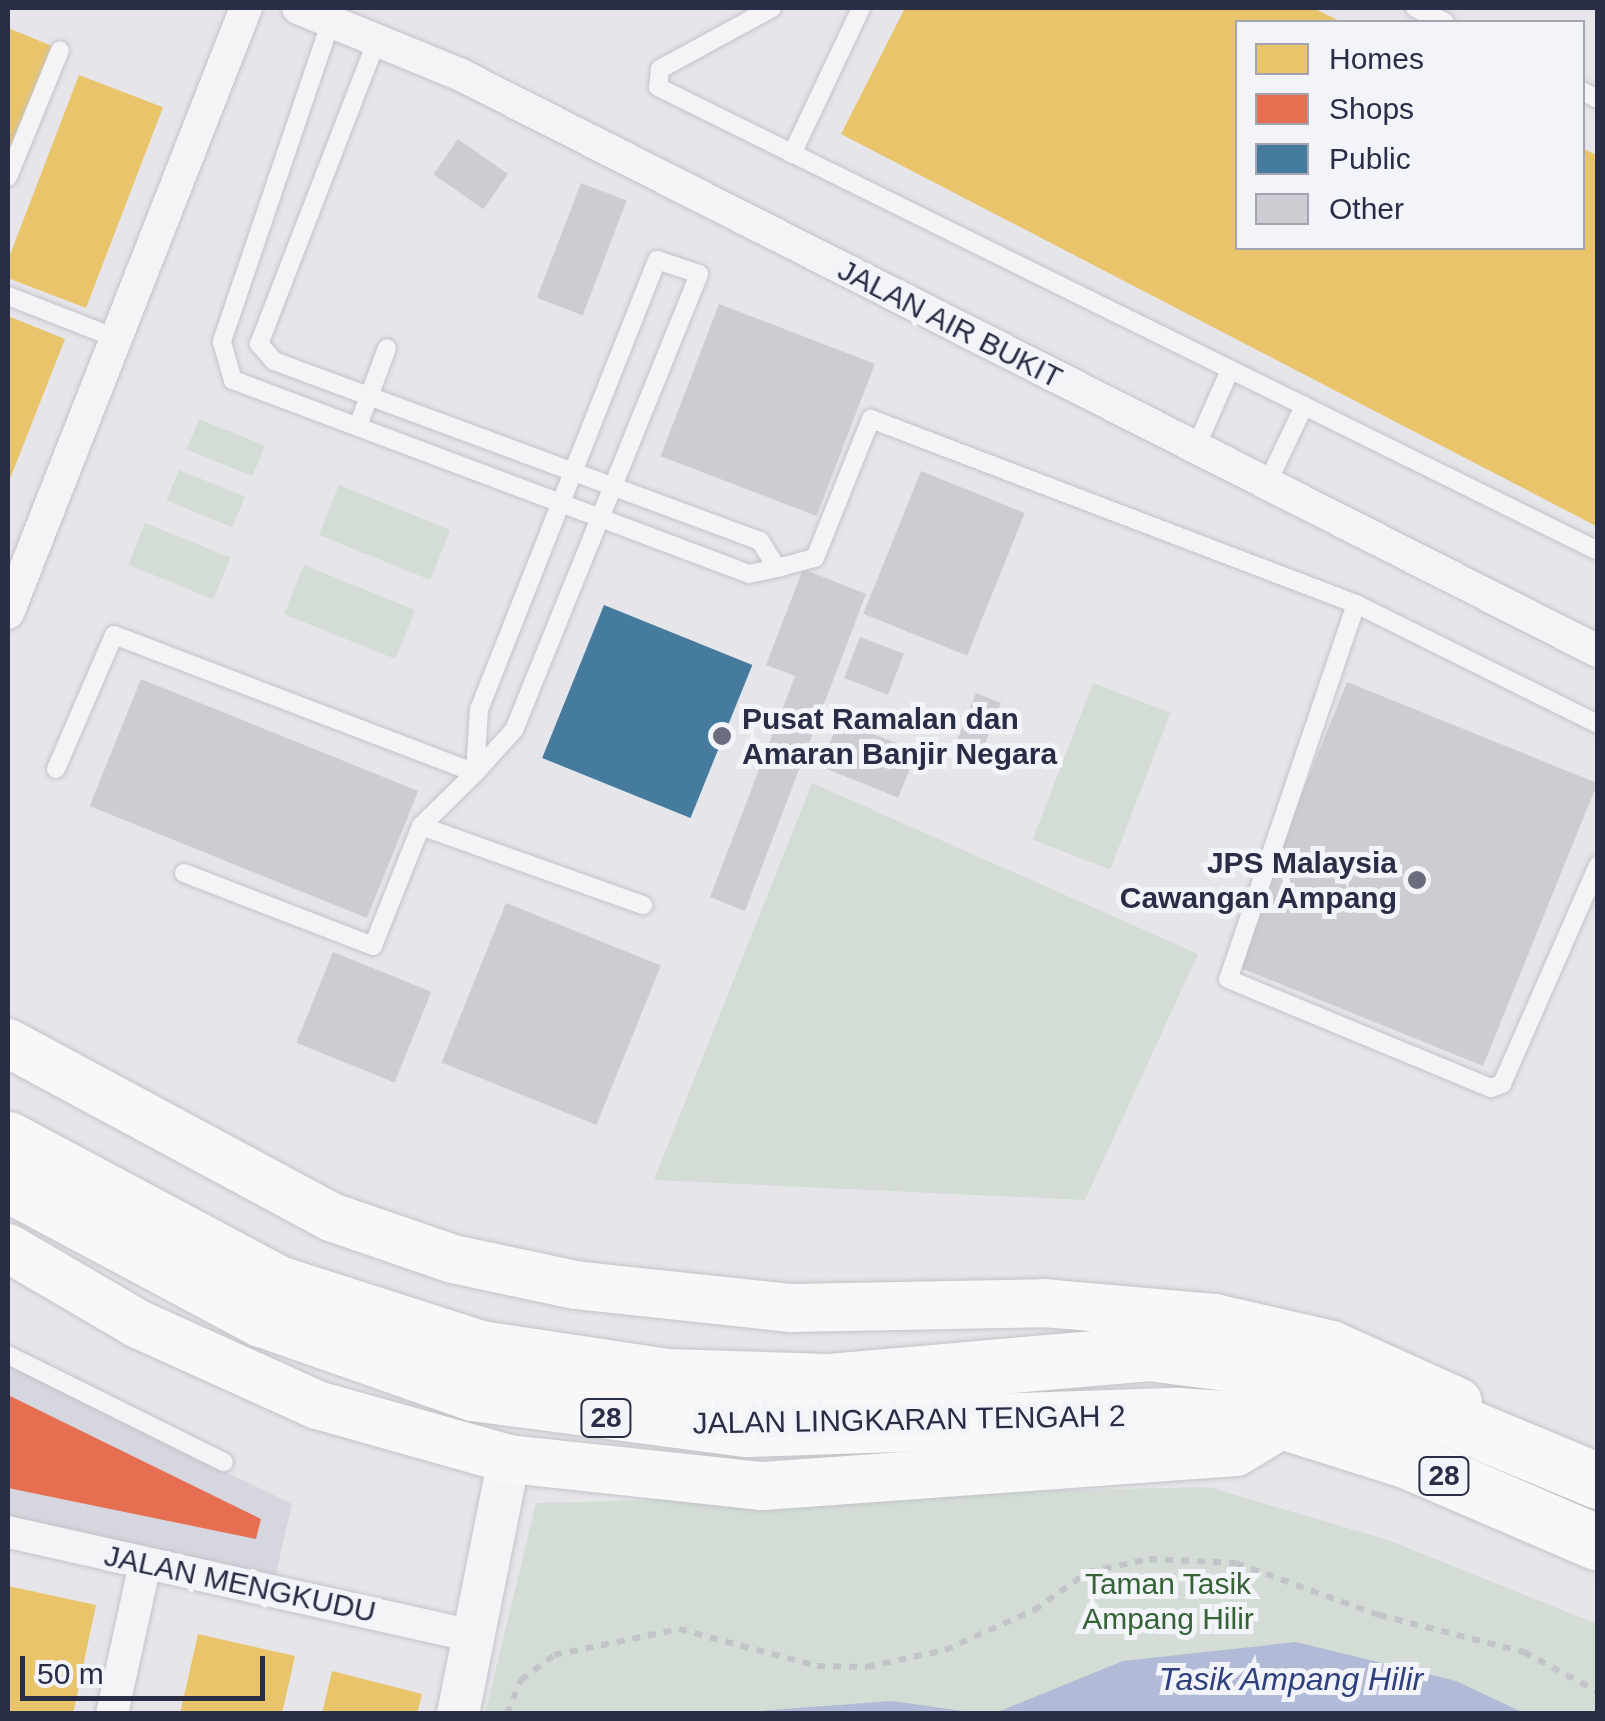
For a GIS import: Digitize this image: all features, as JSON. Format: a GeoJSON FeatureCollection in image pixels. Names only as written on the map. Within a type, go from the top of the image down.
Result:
{"type":"FeatureCollection","features":[{"type":"Feature","properties":{"kind":"highway","name":"JALAN LINGKARAN TENGAH 2"},"geometry":{"type":"LineString","coordinates":[[8,1139],[278,1283],[480,1348],[739,1380],[1285,1422],[1408,1461],[1598,1543]]}},
{"type":"Feature","properties":{"kind":"highway","name":"JALAN LINGKARAN TENGAH 2"},"geometry":{"type":"LineString","coordinates":[[8,1184],[261,1320],[472,1394],[747,1429],[958,1394],[1149,1353],[1294,1372],[1430,1411],[1577,1472]]}},
{"type":"Feature","properties":{"kind":"main road"},"geometry":{"type":"LineString","coordinates":[[8,1043],[331,1217],[453,1259],[575,1285],[792,1308],[1044,1302],[1214,1318],[1332,1345],[1419,1382],[1577,1472]]}},
{"type":"Feature","properties":{"kind":"main road"},"geometry":{"type":"LineString","coordinates":[[8,1248],[138,1324],[318,1405],[509,1459],[763,1486],[821,1484],[1236,1452],[1285,1422]]}},
{"type":"Feature","properties":{"kind":"street"},"geometry":{"type":"LineString","coordinates":[[8,613],[246,8]]}},
{"type":"Feature","properties":{"kind":"street","name":"JALAN AIR BUKIT"},"geometry":{"type":"LineString","coordinates":[[298,8],[376,39],[1598,651]]}},
{"type":"Feature","properties":{"kind":"street"},"geometry":{"type":"LineString","coordinates":[[458,1714],[509,1459]]}},
{"type":"Feature","properties":{"kind":"street","name":"JALAN MENGKUDU"},"geometry":{"type":"LineString","coordinates":[[8,1532],[474,1636]]}},
{"type":"Feature","properties":{"kind":"street"},"geometry":{"type":"LineString","coordinates":[[112,1714],[145,1564]]}},
{"type":"Feature","properties":{"kind":"lane"},"geometry":{"type":"LineString","coordinates":[[772,8],[656,76],[658,87],[1598,551]]}},
{"type":"Feature","properties":{"kind":"lane"},"geometry":{"type":"LineString","coordinates":[[792,154],[860,8]]}},
{"type":"Feature","properties":{"kind":"lane"},"geometry":{"type":"LineString","coordinates":[[1415,8],[1441,20]]}},
{"type":"Feature","properties":{"kind":"lane"},"geometry":{"type":"LineString","coordinates":[[331,21],[222,352],[233,380],[749,574],[815,558],[871,419],[1356,604],[1598,724]]}},
{"type":"Feature","properties":{"kind":"lane"},"geometry":{"type":"LineString","coordinates":[[376,39],[259,344],[274,360],[570,467],[760,541],[777,568]]}},
{"type":"Feature","properties":{"kind":"lane"},"geometry":{"type":"LineString","coordinates":[[8,178],[60,50]]}},
{"type":"Feature","properties":{"kind":"lane"},"geometry":{"type":"LineString","coordinates":[[184,873],[373,946],[421,826],[475,774],[514,730],[698,274],[657,260],[570,467],[479,709],[475,774]]}},
{"type":"Feature","properties":{"kind":"lane"},"geometry":{"type":"LineString","coordinates":[[8,296],[115,338]]}},
{"type":"Feature","properties":{"kind":"lane"},"geometry":{"type":"LineString","coordinates":[[358,426],[387,348]]}},
{"type":"Feature","properties":{"kind":"lane"},"geometry":{"type":"LineString","coordinates":[[1195,450],[1230,370]]}},
{"type":"Feature","properties":{"kind":"lane"},"geometry":{"type":"LineString","coordinates":[[1266,486],[1304,406]]}},
{"type":"Feature","properties":{"kind":"lane"},"geometry":{"type":"LineString","coordinates":[[1356,604],[1228,979],[1491,1088],[1502,1084],[1598,865]]}},
{"type":"Feature","properties":{"kind":"lane"},"geometry":{"type":"LineString","coordinates":[[56,770],[114,634],[475,774]]}},
{"type":"Feature","properties":{"kind":"lane"},"geometry":{"type":"LineString","coordinates":[[421,826],[642,905]]}},
{"type":"Feature","properties":{"kind":"lane"},"geometry":{"type":"LineString","coordinates":[[8,1355],[224,1462]]}},
{"type":"Feature","properties":{"kind":"path"},"geometry":{"type":"LineString","coordinates":[[507,1714],[521,1680],[554,1656],[680,1628],[816,1666],[867,1667],[945,1650],[1034,1610],[1088,1572],[1149,1559],[1236,1563],[1379,1615],[1524,1652],[1598,1692]]}},
{"type":"Feature","properties":{"kind":"shaded area"},"geometry":{"type":"Polygon","coordinates":[[[8,1365],[292,1504],[274,1582],[8,1519],[8,1365]]]}},
{"type":"Feature","properties":{"kind":"green space"},"geometry":{"type":"Polygon","coordinates":[[[199,419],[265,446],[252,476],[187,450],[199,419]]]}},
{"type":"Feature","properties":{"kind":"green space"},"geometry":{"type":"Polygon","coordinates":[[[179,470],[245,497],[232,527],[167,501],[179,470]]]}},
{"type":"Feature","properties":{"kind":"green space"},"geometry":{"type":"Polygon","coordinates":[[[339,485],[450,530],[430,580],[319,535],[339,485]]]}},
{"type":"Feature","properties":{"kind":"green space"},"geometry":{"type":"Polygon","coordinates":[[[145,523],[230,557],[213,599],[128,565],[145,523]]]}},
{"type":"Feature","properties":{"kind":"green space"},"geometry":{"type":"Polygon","coordinates":[[[304,565],[415,610],[395,659],[284,614],[304,565]]]}},
{"type":"Feature","properties":{"kind":"green space"},"geometry":{"type":"Polygon","coordinates":[[[1093,683],[1170,713],[1110,870],[1033,840],[1093,683]]]}},
{"type":"Feature","properties":{"kind":"green space"},"geometry":{"type":"Polygon","coordinates":[[[812,783],[1198,954],[1085,1200],[654,1180],[812,783]]]}},
{"type":"Feature","properties":{"kind":"green space","name":"Taman Tasik Ampang Hilir"},"geometry":{"type":"Polygon","coordinates":[[[1208,1487],[1388,1540],[1597,1624],[1597,1713],[485,1714],[536,1503],[1208,1487]]]}},
{"type":"Feature","properties":{"kind":"water","name":"Tasik Ampang Hilir"},"geometry":{"type":"Polygon","coordinates":[[[1296,1642],[1456,1681],[1524,1713],[995,1713],[1123,1661],[1296,1642]]]}},
{"type":"Feature","properties":{"kind":"water"},"geometry":{"type":"Polygon","coordinates":[[[891,1701],[978,1713],[734,1713],[891,1701]]]}},
{"type":"Feature","properties":{"kind":"building: Homes"},"geometry":{"type":"Polygon","coordinates":[[[905,8],[1313,8],[1338,20],[1235,20],[1235,250],[1585,250],[1585,150],[1598,156],[1598,527],[841,134],[905,8]]]}},
{"type":"Feature","properties":{"kind":"building: Homes"},"geometry":{"type":"Polygon","coordinates":[[[8,28],[52,46],[8,160],[8,28]]]}},
{"type":"Feature","properties":{"kind":"building: Homes"},"geometry":{"type":"Polygon","coordinates":[[[79,75],[163,107],[86,308],[8,278],[8,260],[79,75]]]}},
{"type":"Feature","properties":{"kind":"building: Homes"},"geometry":{"type":"Polygon","coordinates":[[[8,316],[65,339],[8,484],[8,316]]]}},
{"type":"Feature","properties":{"kind":"building: Homes"},"geometry":{"type":"Polygon","coordinates":[[[8,1586],[96,1605],[73,1714],[8,1714],[8,1586]]]}},
{"type":"Feature","properties":{"kind":"building: Homes"},"geometry":{"type":"Polygon","coordinates":[[[198,1634],[295,1656],[282,1714],[180,1714],[198,1634]]]}},
{"type":"Feature","properties":{"kind":"building: Homes"},"geometry":{"type":"Polygon","coordinates":[[[332,1671],[422,1694],[417,1714],[322,1714],[332,1671]]]}},
{"type":"Feature","properties":{"kind":"building: Shops"},"geometry":{"type":"Polygon","coordinates":[[[8,1395],[261,1519],[256,1539],[8,1488],[8,1395]]]}},
{"type":"Feature","properties":{"kind":"building: Public"},"geometry":{"type":"Polygon","coordinates":[[[604,605],[752,665],[691,818],[542,758],[604,605]]]}},
{"type":"Feature","properties":{"kind":"building: Other"},"geometry":{"type":"Polygon","coordinates":[[[458,139],[508,174],[483,209],[433,174],[458,139]]]}},
{"type":"Feature","properties":{"kind":"building: Other"},"geometry":{"type":"Polygon","coordinates":[[[581,183],[627,201],[583,315],[537,298],[581,183]]]}},
{"type":"Feature","properties":{"kind":"building: Other"},"geometry":{"type":"Polygon","coordinates":[[[719,304],[875,364],[816,516],[661,456],[719,304]]]}},
{"type":"Feature","properties":{"kind":"building: Other"},"geometry":{"type":"Polygon","coordinates":[[[921,471],[1025,513],[967,656],[863,614],[921,471]]]}},
{"type":"Feature","properties":{"kind":"building: Other"},"geometry":{"type":"Polygon","coordinates":[[[803,569],[866,594],[745,911],[710,897],[795,676],[766,665],[803,569]]]}},
{"type":"Feature","properties":{"kind":"building: Other"},"geometry":{"type":"Polygon","coordinates":[[[860,637],[904,654],[888,695],[844,678],[860,637]]]}},
{"type":"Feature","properties":{"kind":"building: Other"},"geometry":{"type":"Polygon","coordinates":[[[141,679],[418,791],[367,918],[90,806],[141,679]]]}},
{"type":"Feature","properties":{"kind":"building: Other","name":"JPS Malaysia Cawangan Ampang"},"geometry":{"type":"Polygon","coordinates":[[[1347,682],[1597,783],[1483,1066],[1233,965],[1347,682]]]}},
{"type":"Feature","properties":{"kind":"building: Other"},"geometry":{"type":"Polygon","coordinates":[[[976,693],[1001,703],[978,760],[953,750],[976,693]]]}},
{"type":"Feature","properties":{"kind":"building: Other"},"geometry":{"type":"Polygon","coordinates":[[[839,720],[917,751],[898,798],[820,766],[839,720]]]}},
{"type":"Feature","properties":{"kind":"building: Other"},"geometry":{"type":"Polygon","coordinates":[[[506,903],[661,966],[596,1125],[442,1062],[506,903]]]}},
{"type":"Feature","properties":{"kind":"building: Other"},"geometry":{"type":"Polygon","coordinates":[[[333,952],[431,992],[395,1083],[296,1043],[333,952]]]}},
{"type":"Feature","properties":{"kind":"place","name":"Pusat Ramalan dan Amaran Banjir Negara"},"geometry":{"type":"Point","coordinates":[722,736]}},
{"type":"Feature","properties":{"kind":"place","name":"JPS Malaysia Cawangan Ampang"},"geometry":{"type":"Point","coordinates":[1417,880]}}]}
